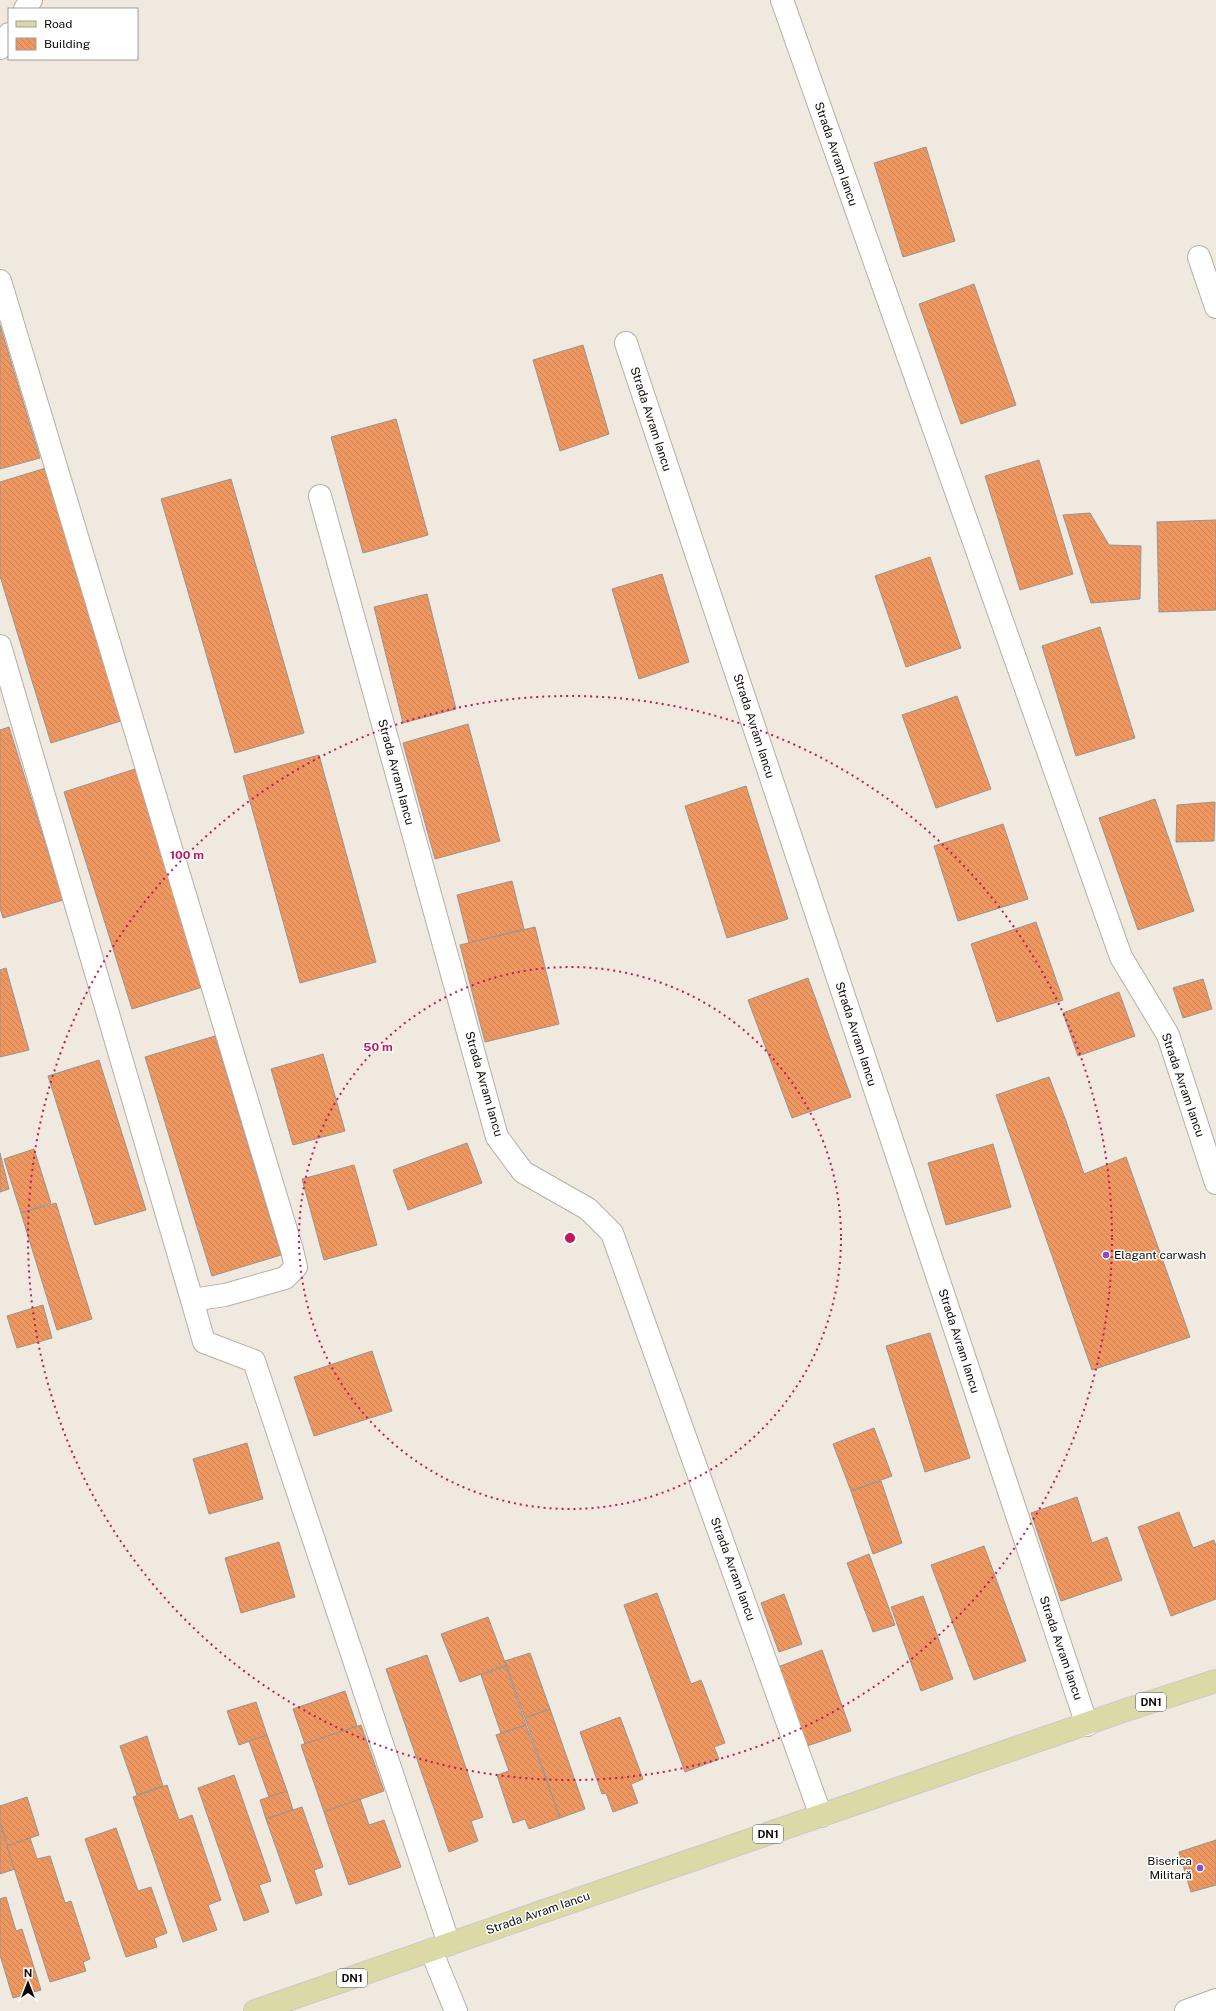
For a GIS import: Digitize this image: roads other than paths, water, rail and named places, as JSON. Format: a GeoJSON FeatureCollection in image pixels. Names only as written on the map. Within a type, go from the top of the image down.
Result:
{"type":"FeatureCollection","features":[{"type":"Feature","properties":{"kind":"main road","name":"Strada Avram Iancu"},"geometry":{"type":"LineString","coordinates":[[255,2011],[1087,1724],[1216,1681]]}},
{"type":"Feature","properties":{"kind":"street","name":"Strada Avram Iancu"},"geometry":{"type":"LineString","coordinates":[[782,0],[1121,958],[1168,1035],[1216,1183]]}},
{"type":"Feature","properties":{"kind":"street"},"geometry":{"type":"LineString","coordinates":[[0,48],[8,36]]}},
{"type":"Feature","properties":{"kind":"street"},"geometry":{"type":"LineString","coordinates":[[1199,257],[1216,307]]}},
{"type":"Feature","properties":{"kind":"street"},"geometry":{"type":"LineString","coordinates":[[0,281],[296,1267],[285,1278],[225,1295],[192,1300]]}},
{"type":"Feature","properties":{"kind":"street","name":"Strada Avram Iancu"},"geometry":{"type":"LineString","coordinates":[[626,343],[1087,1724]]}},
{"type":"Feature","properties":{"kind":"street","name":"Strada Avram Iancu"},"geometry":{"type":"LineString","coordinates":[[320,496],[497,1137],[523,1172],[588,1208],[612,1233],[821,1816]]}},
{"type":"Feature","properties":{"kind":"street"},"geometry":{"type":"LineString","coordinates":[[0,646],[204,1342],[254,1362],[440,1947],[456,2011]]}},
{"type":"Feature","properties":{"kind":"street"},"geometry":{"type":"LineString","coordinates":[[1186,2011],[1216,2000]]}},
{"type":"Feature","properties":{"kind":"place","name":"Elagant carwash"},"geometry":{"type":"Point","coordinates":[1106,1255]}},
{"type":"Feature","properties":{"kind":"place","name":"Biserica Militară"},"geometry":{"type":"Point","coordinates":[1200,1868]}}]}
